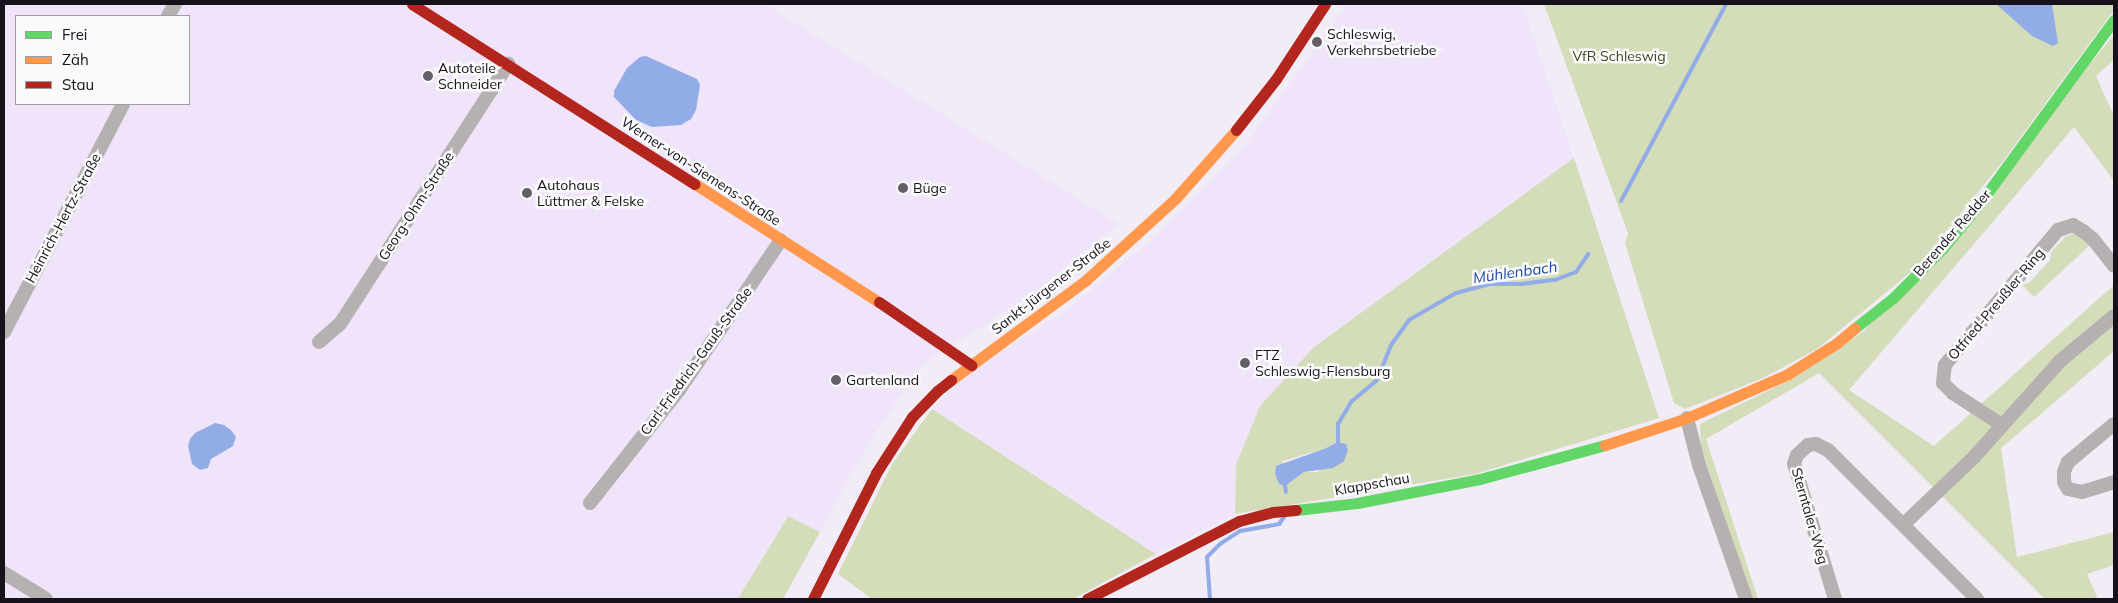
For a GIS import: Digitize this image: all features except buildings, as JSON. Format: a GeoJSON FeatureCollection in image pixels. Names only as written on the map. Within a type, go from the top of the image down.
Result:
{"type":"FeatureCollection","features":[{"type":"Feature","properties":{"kind":"street","name":"Werner-von-Siemens-Straße"},"geometry":{"type":"LineString","coordinates":[[412,4],[923,330],[971,366]]}},
{"type":"Feature","properties":{"kind":"street","name":"Sankt-Jürgener-Straße"},"geometry":{"type":"LineString","coordinates":[[813,599],[876,474],[912,417],[937,391],[1079,285],[1118,253],[1175,199],[1214,157],[1276,79],[1324,4]]}},
{"type":"Feature","properties":{"kind":"street","name":"Berender Redder"},"geometry":{"type":"LineString","coordinates":[[1673,422],[1687,418],[1788,374],[1815,358],[1837,343],[1915,277],[1943,248],[1980,203],[2114,20]]}},
{"type":"Feature","properties":{"kind":"street","name":"Georg-Ohm-Straße"},"geometry":{"type":"LineString","coordinates":[[319,342],[340,324],[508,64]]}},
{"type":"Feature","properties":{"kind":"street","name":"Heinrich-Hertz-Straße"},"geometry":{"type":"LineString","coordinates":[[4,332],[122,105]]}},
{"type":"Feature","properties":{"kind":"street","name":"Otfried-Preußler-Ring"},"geometry":{"type":"LineString","coordinates":[[2002,425],[1953,393],[1943,383],[1945,364],[2058,230],[2074,225],[2093,239],[2114,266]]}},
{"type":"Feature","properties":{"kind":"street","name":"Carl-Friedrich-Gauß-Straße"},"geometry":{"type":"LineString","coordinates":[[590,503],[679,390],[781,240]]}},
{"type":"Feature","properties":{"kind":"street"},"geometry":{"type":"LineString","coordinates":[[1904,524],[1974,457],[2060,361],[2114,316]]}},
{"type":"Feature","properties":{"kind":"street"},"geometry":{"type":"LineString","coordinates":[[1687,418],[1699,466],[1746,599]]}},
{"type":"Feature","properties":{"kind":"street","name":"Klappschau"},"geometry":{"type":"LineString","coordinates":[[1087,599],[1179,550],[1239,521],[1273,512],[1357,502],[1480,479],[1601,446],[1673,422]]}},
{"type":"Feature","properties":{"kind":"street"},"geometry":{"type":"LineString","coordinates":[[2114,424],[2068,462],[2064,472],[2064,482],[2068,489],[2082,492],[2114,482]]}},
{"type":"Feature","properties":{"kind":"street","name":"Sterntaler-Weg"},"geometry":{"type":"LineString","coordinates":[[1835,599],[1794,464],[1797,455],[1808,446],[1816,444],[1828,450],[1977,599]]}},
{"type":"Feature","properties":{"kind":"street"},"geometry":{"type":"LineString","coordinates":[[4,574],[46,599]]}},
{"type":"Feature","properties":{"kind":"shaded area"},"geometry":{"type":"Polygon","coordinates":[[[4,4],[765,4],[1119,224],[1034,293],[923,364],[871,439],[820,532],[788,516],[738,599],[4,599],[4,4]]]}},
{"type":"Feature","properties":{"kind":"shaded area"},"geometry":{"type":"Polygon","coordinates":[[[1347,4],[1522,4],[1574,158],[1314,347],[1236,465],[1235,514],[1156,554],[932,409],[972,371],[1068,309],[1159,233],[1246,144],[1347,4]]]}},
{"type":"Feature","properties":{"kind":"green space","name":"VfR Schleswig"},"geometry":{"type":"Polygon","coordinates":[[[1544,4],[2114,4],[2114,10],[2001,164],[1917,267],[1817,349],[1761,379],[1685,409],[1674,403],[1625,243],[1628,233],[1544,4]]]}},
{"type":"Feature","properties":{"kind":"green space"},"geometry":{"type":"Polygon","coordinates":[[[2114,35],[2114,60],[2096,76],[2114,116],[2114,181],[2074,127],[1849,390],[1934,446],[2114,285],[2114,351],[2001,448],[2017,557],[2114,532],[2114,565],[2087,574],[2098,599],[2045,599],[1819,373],[1706,439],[1758,599],[1752,599],[1701,448],[1700,424],[1792,379],[1864,331],[2114,35]]]}},
{"type":"Feature","properties":{"kind":"green space"},"geometry":{"type":"Polygon","coordinates":[[[1574,158],[1659,418],[1475,474],[1235,514],[1236,465],[1260,406],[1314,347],[1574,158]],[[1338,442],[1324,449],[1283,461],[1294,478],[1304,472],[1318,472],[1338,442]]]}},
{"type":"Feature","properties":{"kind":"green space"},"geometry":{"type":"Polygon","coordinates":[[[2072,234],[2079,235],[2090,245],[2034,297],[2022,285],[2029,283],[2050,260],[2051,252],[2065,237],[2072,234]]]}},
{"type":"Feature","properties":{"kind":"green space"},"geometry":{"type":"Polygon","coordinates":[[[932,409],[1156,554],[1073,599],[872,599],[838,574],[892,464],[932,409]]]}},
{"type":"Feature","properties":{"kind":"green space"},"geometry":{"type":"Polygon","coordinates":[[[788,516],[820,532],[783,599],[738,599],[788,516]]]}},
{"type":"Feature","properties":{"kind":"water"},"geometry":{"type":"Polygon","coordinates":[[[1996,4],[2052,4],[2058,43],[2053,46],[2032,36],[1996,4]]]}},
{"type":"Feature","properties":{"kind":"water"},"geometry":{"type":"Polygon","coordinates":[[[646,56],[697,79],[700,85],[696,110],[691,119],[681,125],[652,127],[636,120],[614,97],[614,91],[627,68],[640,57],[646,56]]]}},
{"type":"Feature","properties":{"kind":"water"},"geometry":{"type":"Polygon","coordinates":[[[215,423],[224,425],[236,437],[233,446],[211,459],[208,468],[200,470],[192,464],[188,446],[190,439],[195,433],[215,423]]]}},
{"type":"Feature","properties":{"kind":"water"},"geometry":{"type":"Polygon","coordinates":[[[1338,442],[1346,444],[1348,450],[1344,461],[1333,468],[1304,472],[1285,486],[1279,484],[1275,474],[1276,466],[1338,442]]]}},
{"type":"Feature","properties":{"kind":"waterway","name":"Mühlenbach"},"geometry":{"type":"LineString","coordinates":[[1621,201],[1726,4]]}},
{"type":"Feature","properties":{"kind":"waterway","name":"Mühlenbach"},"geometry":{"type":"LineString","coordinates":[[1338,442],[1338,424],[1351,402],[1377,380],[1391,345],[1409,320],[1456,293],[1489,284],[1521,284],[1555,280],[1576,272],[1588,254]]}},
{"type":"Feature","properties":{"kind":"waterway","name":"Mühlenbach"},"geometry":{"type":"LineString","coordinates":[[1285,486],[1286,492]]}},
{"type":"Feature","properties":{"kind":"waterway","name":"Mühlenbach"},"geometry":{"type":"LineString","coordinates":[[1210,599],[1207,557],[1220,544],[1240,531],[1279,524],[1284,517]]}},
{"type":"Feature","properties":{"kind":"traffic: fast"},"geometry":{"type":"LineString","coordinates":[[1855,328],[1893,298],[1943,248],[1980,203],[2114,20]]}},
{"type":"Feature","properties":{"kind":"traffic: fast"},"geometry":{"type":"LineString","coordinates":[[1296,510],[1357,503],[1480,479],[1605,445]]}},
{"type":"Feature","properties":{"kind":"traffic: slow"},"geometry":{"type":"LineString","coordinates":[[951,380],[1086,280],[1175,199],[1236,130]]}},
{"type":"Feature","properties":{"kind":"traffic: slow"},"geometry":{"type":"LineString","coordinates":[[695,184],[879,302]]}},
{"type":"Feature","properties":{"kind":"traffic: slow"},"geometry":{"type":"LineString","coordinates":[[1605,445],[1687,418],[1788,374],[1837,343],[1855,328]]}},
{"type":"Feature","properties":{"kind":"traffic: jam"},"geometry":{"type":"LineString","coordinates":[[412,4],[695,184]]}},
{"type":"Feature","properties":{"kind":"traffic: jam"},"geometry":{"type":"LineString","coordinates":[[1236,130],[1276,79],[1325,4]]}},
{"type":"Feature","properties":{"kind":"traffic: jam"},"geometry":{"type":"LineString","coordinates":[[879,302],[971,365]]}},
{"type":"Feature","properties":{"kind":"traffic: jam"},"geometry":{"type":"LineString","coordinates":[[813,599],[876,473],[912,417],[937,391],[951,380]]}},
{"type":"Feature","properties":{"kind":"traffic: jam"},"geometry":{"type":"LineString","coordinates":[[1087,599],[1239,521],[1273,512],[1296,510]]}},
{"type":"Feature","properties":{"kind":"place","name":"Schleswig, Verkehrsbetriebe"},"geometry":{"type":"Point","coordinates":[1317,42]}},
{"type":"Feature","properties":{"kind":"place","name":"Autoteile Schneider"},"geometry":{"type":"Point","coordinates":[428,76]}},
{"type":"Feature","properties":{"kind":"place","name":"Büge"},"geometry":{"type":"Point","coordinates":[903,188]}},
{"type":"Feature","properties":{"kind":"place","name":"Autohaus Lüttmer & Felske"},"geometry":{"type":"Point","coordinates":[527,193]}},
{"type":"Feature","properties":{"kind":"place","name":"FTZ Schleswig-Flensburg"},"geometry":{"type":"Point","coordinates":[1245,363]}},
{"type":"Feature","properties":{"kind":"place","name":"Gartenland"},"geometry":{"type":"Point","coordinates":[836,380]}}]}
